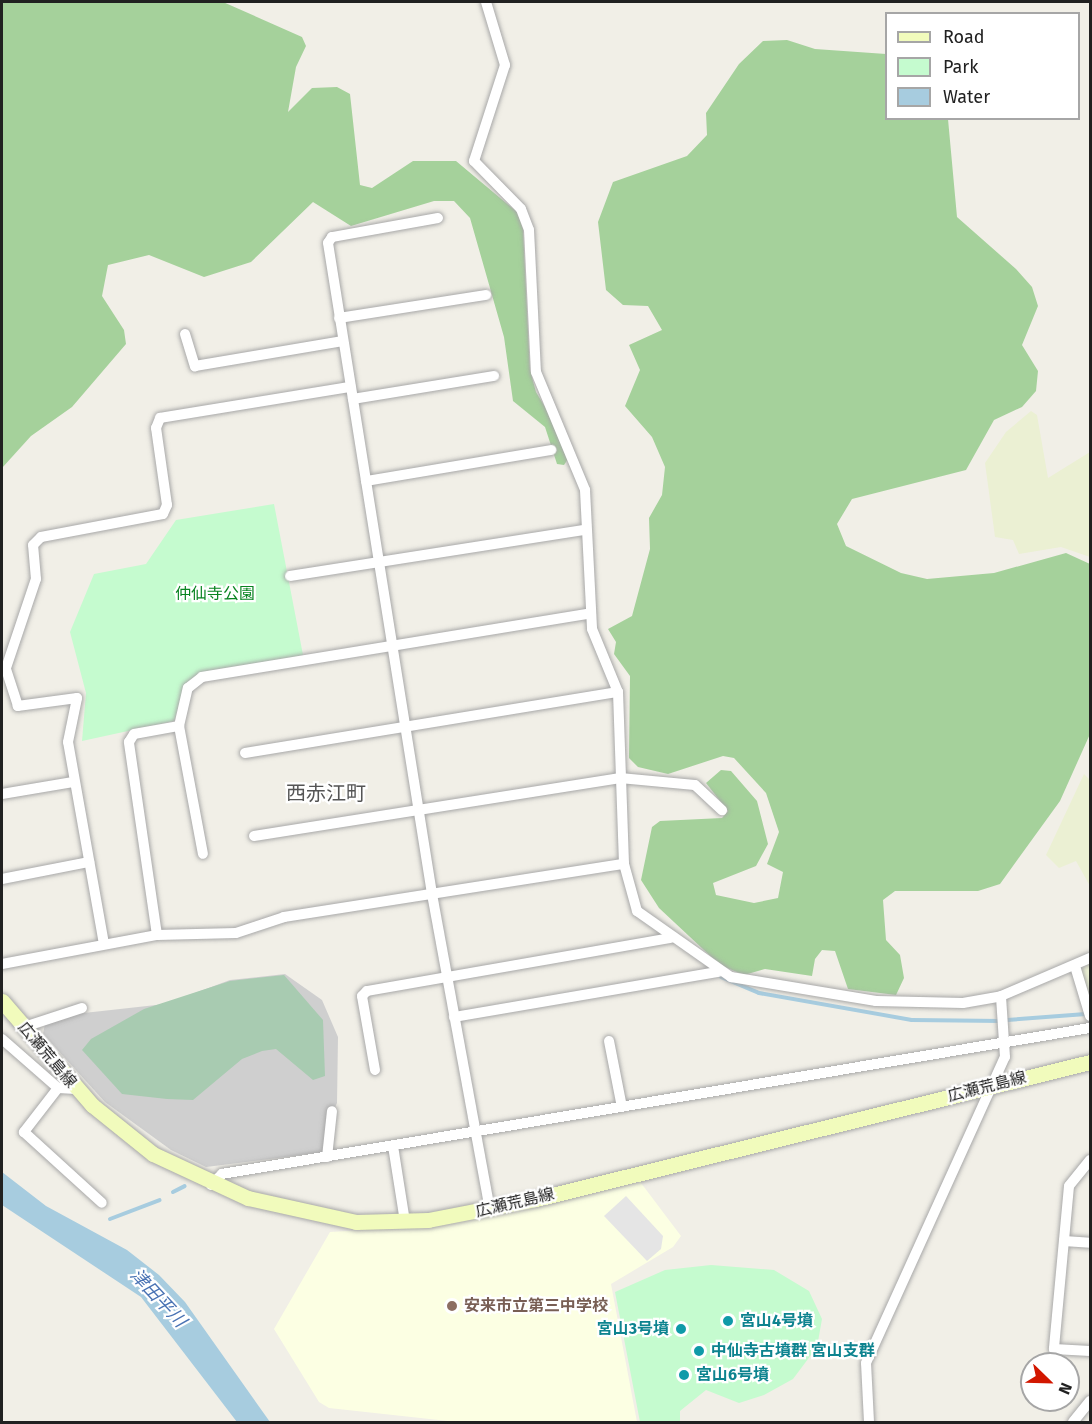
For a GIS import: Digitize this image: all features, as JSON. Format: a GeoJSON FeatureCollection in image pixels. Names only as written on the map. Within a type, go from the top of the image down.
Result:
{"type":"FeatureCollection","features":[{"type":"Feature","properties":{"kind":"main road","name":"広瀬荒島線"},"geometry":{"type":"LineString","coordinates":[[2,1000],[76,1089],[132,1139],[211,1185],[283,1210],[356,1222],[405,1222],[490,1209],[1090,1062]]}},
{"type":"Feature","properties":{"kind":"street"},"geometry":{"type":"LineString","coordinates":[[486,2],[505,65],[474,161],[521,209],[530,230],[536,372],[585,490],[591,613],[595,639],[610,663],[618,692],[624,864],[637,911],[718,972]]}},
{"type":"Feature","properties":{"kind":"street"},"geometry":{"type":"LineString","coordinates":[[438,218],[328,239],[432,894],[490,1209]]}},
{"type":"Feature","properties":{"kind":"street"},"geometry":{"type":"LineString","coordinates":[[339,318],[486,295]]}},
{"type":"Feature","properties":{"kind":"street"},"geometry":{"type":"LineString","coordinates":[[185,334],[195,366],[343,341]]}},
{"type":"Feature","properties":{"kind":"street"},"geometry":{"type":"LineString","coordinates":[[353,399],[494,376]]}},
{"type":"Feature","properties":{"kind":"street"},"geometry":{"type":"LineString","coordinates":[[104,944],[73,782],[68,742],[77,698],[18,706],[6,668],[36,579],[34,542],[163,514],[167,505],[156,428],[160,418],[351,387]]}},
{"type":"Feature","properties":{"kind":"street"},"geometry":{"type":"LineString","coordinates":[[366,481],[551,450]]}},
{"type":"Feature","properties":{"kind":"street"},"geometry":{"type":"LineString","coordinates":[[290,576],[583,530]]}},
{"type":"Feature","properties":{"kind":"street"},"geometry":{"type":"LineString","coordinates":[[203,854],[179,726],[188,688],[202,677],[591,613]]}},
{"type":"Feature","properties":{"kind":"street"},"geometry":{"type":"LineString","coordinates":[[245,753],[618,692]]}},
{"type":"Feature","properties":{"kind":"street"},"geometry":{"type":"LineString","coordinates":[[157,935],[129,742],[134,734],[179,726]]}},
{"type":"Feature","properties":{"kind":"street"},"geometry":{"type":"LineString","coordinates":[[254,836],[620,778],[695,785],[722,810]]}},
{"type":"Feature","properties":{"kind":"street"},"geometry":{"type":"LineString","coordinates":[[2,794],[73,782]]}},
{"type":"Feature","properties":{"kind":"street"},"geometry":{"type":"LineString","coordinates":[[2,879],[89,862]]}},
{"type":"Feature","properties":{"kind":"street"},"geometry":{"type":"LineString","coordinates":[[2,964],[157,935],[236,933],[284,917],[624,864]]}},
{"type":"Feature","properties":{"kind":"street"},"geometry":{"type":"LineString","coordinates":[[375,1070],[362,996],[446,976],[670,938]]}},
{"type":"Feature","properties":{"kind":"street"},"geometry":{"type":"LineString","coordinates":[[454,1017],[718,972],[912,1005],[1000,996],[1090,958]]}},
{"type":"Feature","properties":{"kind":"street"},"geometry":{"type":"LineString","coordinates":[[1075,966],[1090,1016]]}},
{"type":"Feature","properties":{"kind":"street"},"geometry":{"type":"LineString","coordinates":[[869,1422],[866,1363],[996,1085],[1007,1042],[1000,996]]}},
{"type":"Feature","properties":{"kind":"street"},"geometry":{"type":"LineString","coordinates":[[24,1027],[82,1008]]}},
{"type":"Feature","properties":{"kind":"street"},"geometry":{"type":"LineString","coordinates":[[211,1185],[222,1174],[393,1146],[474,1129],[622,1107],[1090,1028]]}},
{"type":"Feature","properties":{"kind":"street"},"geometry":{"type":"LineString","coordinates":[[2,1039],[58,1088],[76,1089]]}},
{"type":"Feature","properties":{"kind":"street"},"geometry":{"type":"LineString","coordinates":[[609,1041],[622,1107]]}},
{"type":"Feature","properties":{"kind":"street"},"geometry":{"type":"LineString","coordinates":[[58,1088],[24,1132],[102,1203]]}},
{"type":"Feature","properties":{"kind":"street"},"geometry":{"type":"LineString","coordinates":[[327,1157],[332,1111]]}},
{"type":"Feature","properties":{"kind":"street"},"geometry":{"type":"LineString","coordinates":[[393,1146],[405,1222]]}},
{"type":"Feature","properties":{"kind":"street"},"geometry":{"type":"LineString","coordinates":[[1090,1160],[1069,1186],[1054,1349],[1090,1351]]}},
{"type":"Feature","properties":{"kind":"street"},"geometry":{"type":"LineString","coordinates":[[1064,1241],[1090,1243]]}},
{"type":"Feature","properties":{"kind":"street"},"geometry":{"type":"LineString","coordinates":[[1073,1422],[1090,1401]]}},
{"type":"Feature","properties":{"kind":"shaded area"},"geometry":{"type":"Polygon","coordinates":[[[1031,411],[1037,415],[1048,478],[1090,452],[1090,557],[1061,547],[1019,554],[1013,540],[995,537],[985,463],[1006,432],[1031,411]]]}},
{"type":"Feature","properties":{"kind":"shaded area"},"geometry":{"type":"Polygon","coordinates":[[[1084,774],[1090,780],[1090,886],[1076,861],[1059,868],[1046,855],[1084,774]]]}},
{"type":"Feature","properties":{"kind":"shaded area"},"geometry":{"type":"Polygon","coordinates":[[[1090,963],[1090,1003],[1081,969],[1090,963]]]}},
{"type":"Feature","properties":{"kind":"shaded area"},"geometry":{"type":"Polygon","coordinates":[[[285,974],[322,1000],[338,1037],[337,1103],[327,1124],[324,1152],[206,1167],[171,1150],[105,1102],[43,1034],[45,1024],[75,1014],[165,1004],[230,980],[285,974]]]}},
{"type":"Feature","properties":{"kind":"shaded area"},"geometry":{"type":"Polygon","coordinates":[[[284,975],[323,1020],[325,1076],[313,1080],[276,1049],[262,1051],[242,1059],[193,1100],[167,1099],[122,1094],[82,1050],[91,1039],[144,1009],[230,981],[284,975]]]}},
{"type":"Feature","properties":{"kind":"shaded area","name":"安来市立第三中学校"},"geometry":{"type":"Polygon","coordinates":[[[638,1179],[681,1236],[673,1247],[611,1284],[637,1422],[457,1422],[329,1408],[319,1402],[274,1329],[330,1232],[447,1225],[638,1179]]]}},
{"type":"Feature","properties":{"kind":"shaded area"},"geometry":{"type":"Polygon","coordinates":[[[626,1196],[663,1236],[661,1249],[647,1261],[604,1216],[626,1196]]]}},
{"type":"Feature","properties":{"kind":"green space"},"geometry":{"type":"Polygon","coordinates":[[[2,2],[223,2],[302,37],[306,46],[296,67],[288,112],[312,88],[337,87],[350,94],[360,185],[372,188],[413,161],[456,161],[517,212],[523,229],[530,370],[536,392],[554,422],[568,459],[564,465],[557,464],[545,427],[513,401],[504,337],[470,218],[454,201],[434,201],[351,226],[313,202],[251,262],[204,277],[149,255],[108,265],[102,296],[124,330],[126,344],[72,407],[31,436],[2,468],[2,2]]]}},
{"type":"Feature","properties":{"kind":"green space"},"geometry":{"type":"Polygon","coordinates":[[[787,40],[815,49],[885,54],[885,120],[948,120],[957,217],[1016,269],[1032,287],[1038,306],[1022,345],[1038,371],[1036,391],[1022,407],[994,420],[966,470],[852,499],[837,524],[846,546],[901,573],[927,579],[994,573],[1066,553],[1090,564],[1090,734],[1060,801],[1000,884],[978,891],[895,891],[883,900],[886,940],[900,955],[904,978],[896,995],[848,989],[835,951],[822,950],[815,959],[812,976],[765,969],[744,975],[720,965],[659,908],[641,880],[652,827],[660,821],[722,818],[728,811],[706,783],[721,770],[731,771],[757,801],[768,844],[756,866],[713,883],[716,895],[754,903],[778,898],[783,872],[767,864],[779,832],[766,793],[734,758],[723,756],[668,774],[638,767],[629,758],[630,676],[614,654],[616,642],[608,629],[632,616],[650,549],[649,518],[662,495],[665,467],[652,437],[625,406],[640,370],[629,345],[662,330],[648,306],[623,305],[606,290],[598,222],[613,182],[687,156],[707,135],[706,113],[739,64],[763,41],[787,40]]]}},
{"type":"Feature","properties":{"kind":"green space","name":"仲仙寺公園"},"geometry":{"type":"Polygon","coordinates":[[[274,504],[303,655],[185,686],[174,721],[82,741],[86,693],[70,632],[94,574],[146,564],[176,520],[274,504]]]}},
{"type":"Feature","properties":{"kind":"green space"},"geometry":{"type":"Polygon","coordinates":[[[711,1265],[774,1270],[809,1291],[822,1319],[817,1347],[793,1379],[764,1395],[739,1403],[706,1390],[680,1411],[680,1422],[640,1422],[615,1292],[665,1270],[711,1265]]]}},
{"type":"Feature","properties":{"kind":"water","name":"津田平川"},"geometry":{"type":"Polygon","coordinates":[[[2,1172],[46,1206],[127,1250],[159,1275],[185,1302],[270,1422],[237,1422],[141,1297],[2,1205],[2,1172]]]}},
{"type":"Feature","properties":{"kind":"waterway"},"geometry":{"type":"LineString","coordinates":[[721,977],[759,993],[912,1020],[1002,1021]]}},
{"type":"Feature","properties":{"kind":"waterway"},"geometry":{"type":"LineString","coordinates":[[1007,1020],[1086,1014]]}},
{"type":"Feature","properties":{"kind":"waterway"},"geometry":{"type":"LineString","coordinates":[[173,1192],[185,1186]]}},
{"type":"Feature","properties":{"kind":"waterway"},"geometry":{"type":"LineString","coordinates":[[110,1219],[160,1200]]}},
{"type":"Feature","properties":{"kind":"place","name":"安来市立第三中学校"},"geometry":{"type":"Point","coordinates":[452,1306]}},
{"type":"Feature","properties":{"kind":"place","name":"宮山4号墳"},"geometry":{"type":"Point","coordinates":[728,1321]}},
{"type":"Feature","properties":{"kind":"place","name":"宮山3号墳"},"geometry":{"type":"Point","coordinates":[681,1329]}},
{"type":"Feature","properties":{"kind":"place","name":"中仙寺古墳群 宮山支群"},"geometry":{"type":"Point","coordinates":[699,1351]}},
{"type":"Feature","properties":{"kind":"place","name":"宮山6号墳"},"geometry":{"type":"Point","coordinates":[684,1375]}},
{"type":"Feature","properties":{"kind":"district","name":"西赤江町"},"geometry":{"type":"Point","coordinates":[326,793]}}]}
